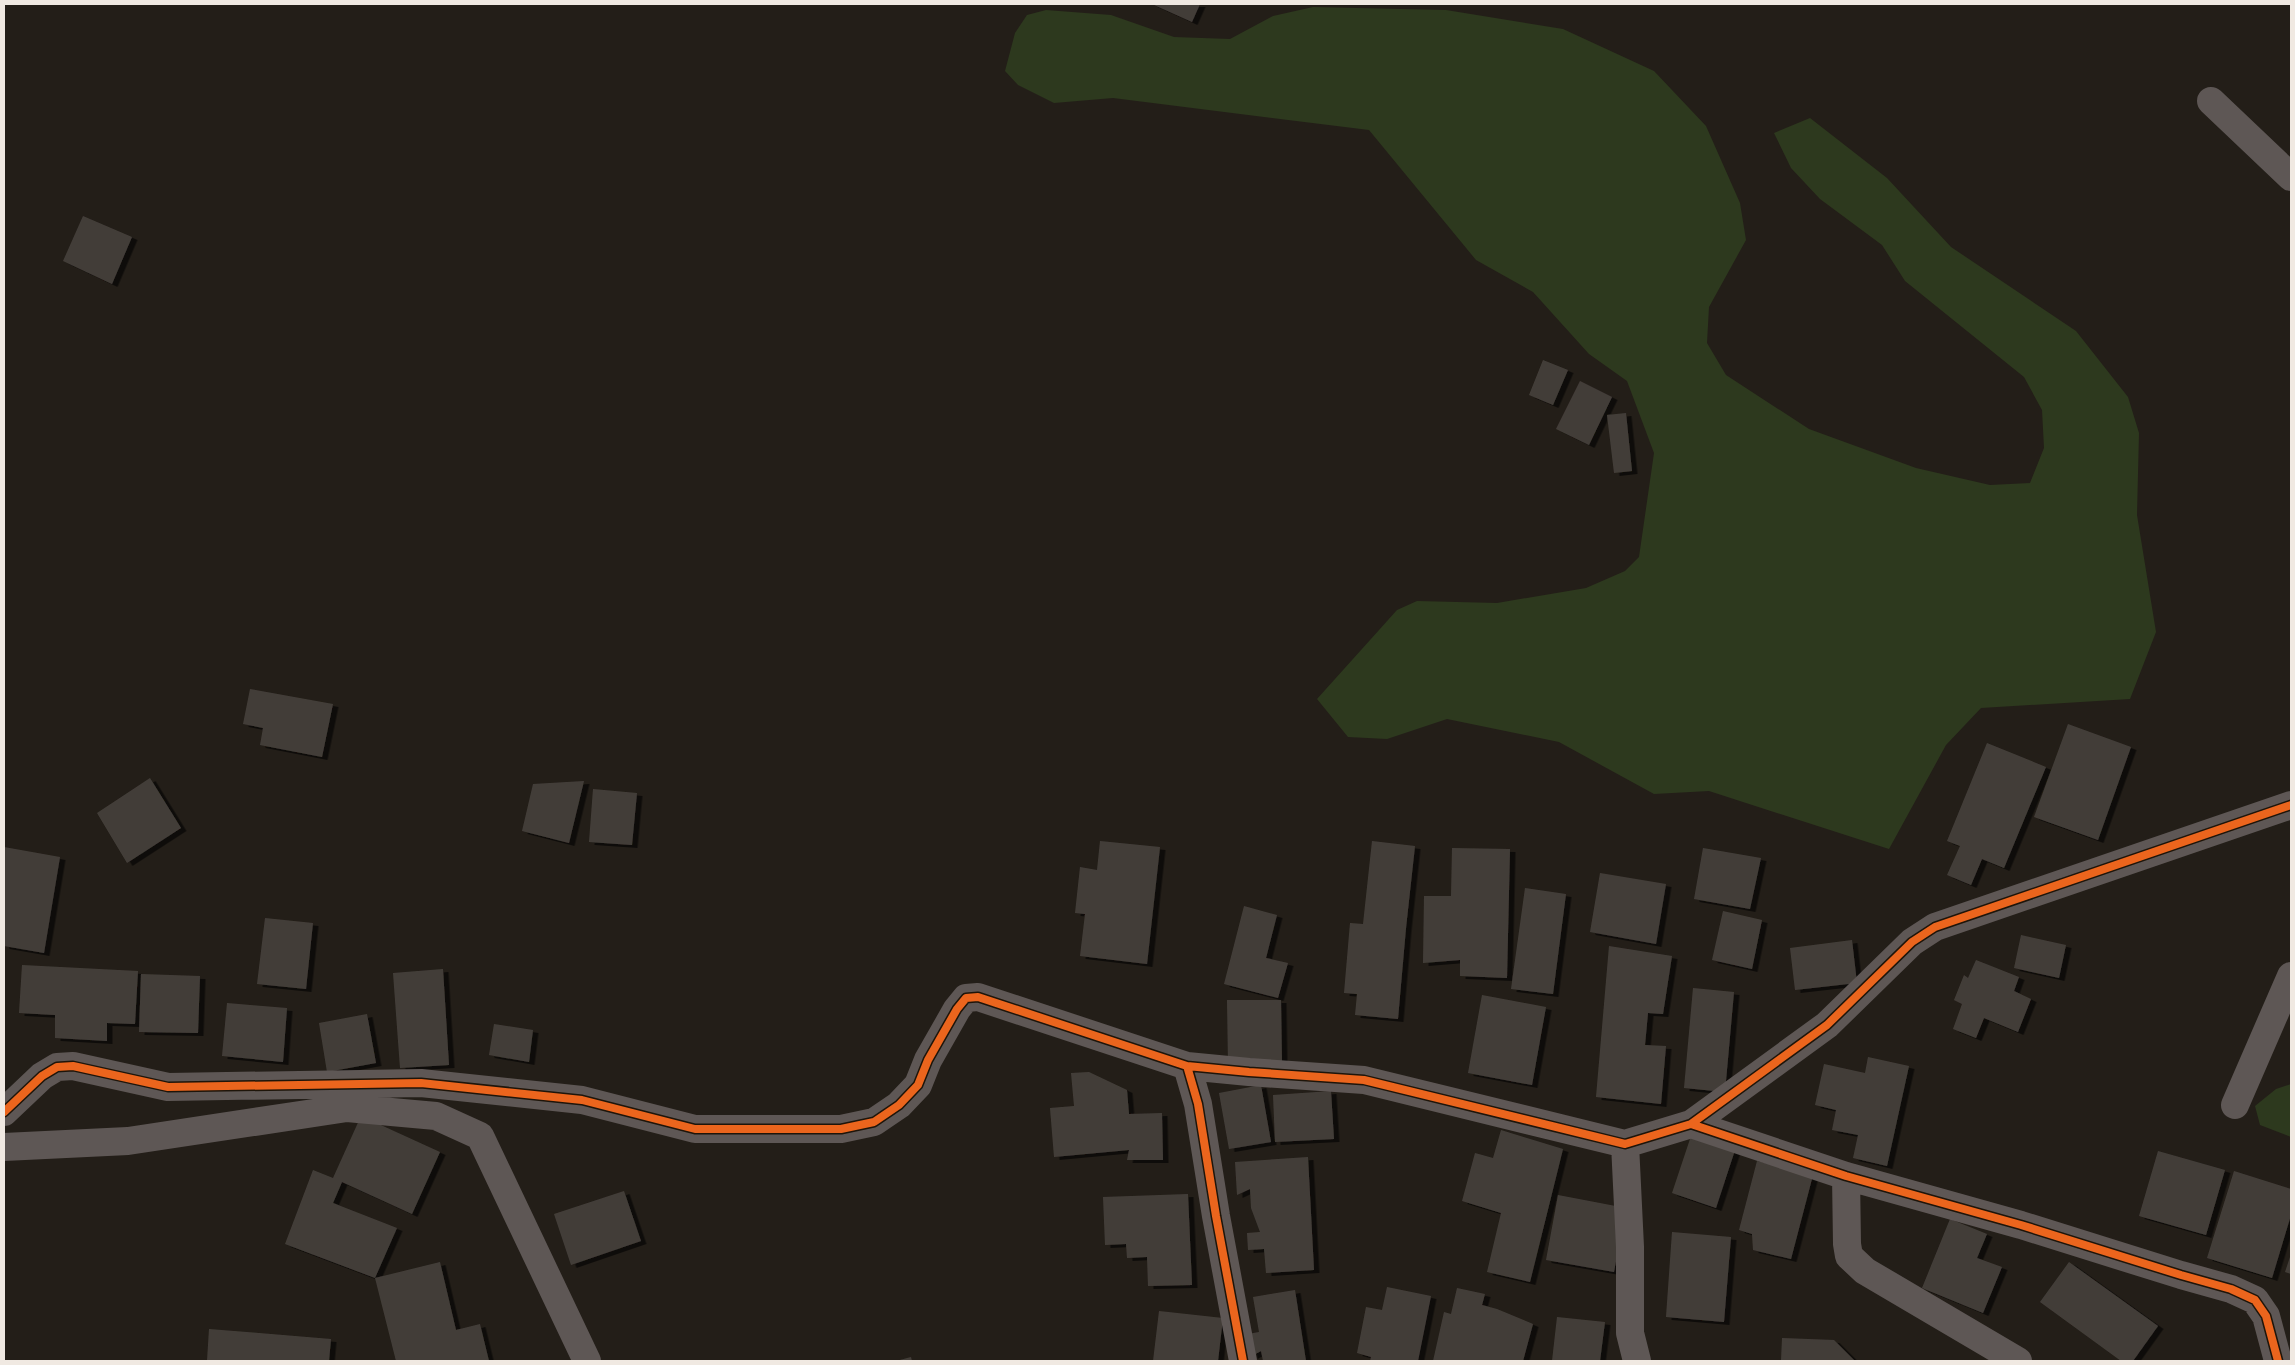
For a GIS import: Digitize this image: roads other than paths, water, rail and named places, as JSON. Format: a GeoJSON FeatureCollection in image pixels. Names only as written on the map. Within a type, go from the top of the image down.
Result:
{"type":"FeatureCollection","features":[{"type":"Feature","properties":{"kind":"street"},"geometry":{"type":"LineString","coordinates":[[2211,101],[2291,177]]}},
{"type":"Feature","properties":{"kind":"street"},"geometry":{"type":"LineString","coordinates":[[4,1112],[42,1076],[57,1068],[73,1066],[168,1087],[421,1083],[582,1100],[695,1129],[841,1129],[874,1122],[899,1105],[918,1085],[928,1060],[957,1010],[966,998],[978,997],[1187,1066],[1364,1080],[1625,1144],[1691,1124],[1826,1025],[1912,942],[1935,927],[2291,805]]}},
{"type":"Feature","properties":{"kind":"street"},"geometry":{"type":"LineString","coordinates":[[2235,1105],[2291,976]]}},
{"type":"Feature","properties":{"kind":"street"},"geometry":{"type":"LineString","coordinates":[[1187,1066],[1198,1104],[1216,1216],[1243,1361]]}},
{"type":"Feature","properties":{"kind":"street"},"geometry":{"type":"LineString","coordinates":[[4,1148],[128,1141],[347,1108],[436,1116],[480,1136],[587,1361]]}},
{"type":"Feature","properties":{"kind":"street"},"geometry":{"type":"LineString","coordinates":[[1691,1124],[1846,1176],[2021,1225],[2181,1276],[2231,1289],[2255,1300],[2266,1316],[2278,1361]]}},
{"type":"Feature","properties":{"kind":"street"},"geometry":{"type":"LineString","coordinates":[[1625,1144],[1630,1247],[1630,1333],[1637,1361]]}},
{"type":"Feature","properties":{"kind":"street"},"geometry":{"type":"LineString","coordinates":[[1846,1176],[1847,1244],[1850,1256],[1854,1261],[1865,1272],[2018,1361]]}}]}
